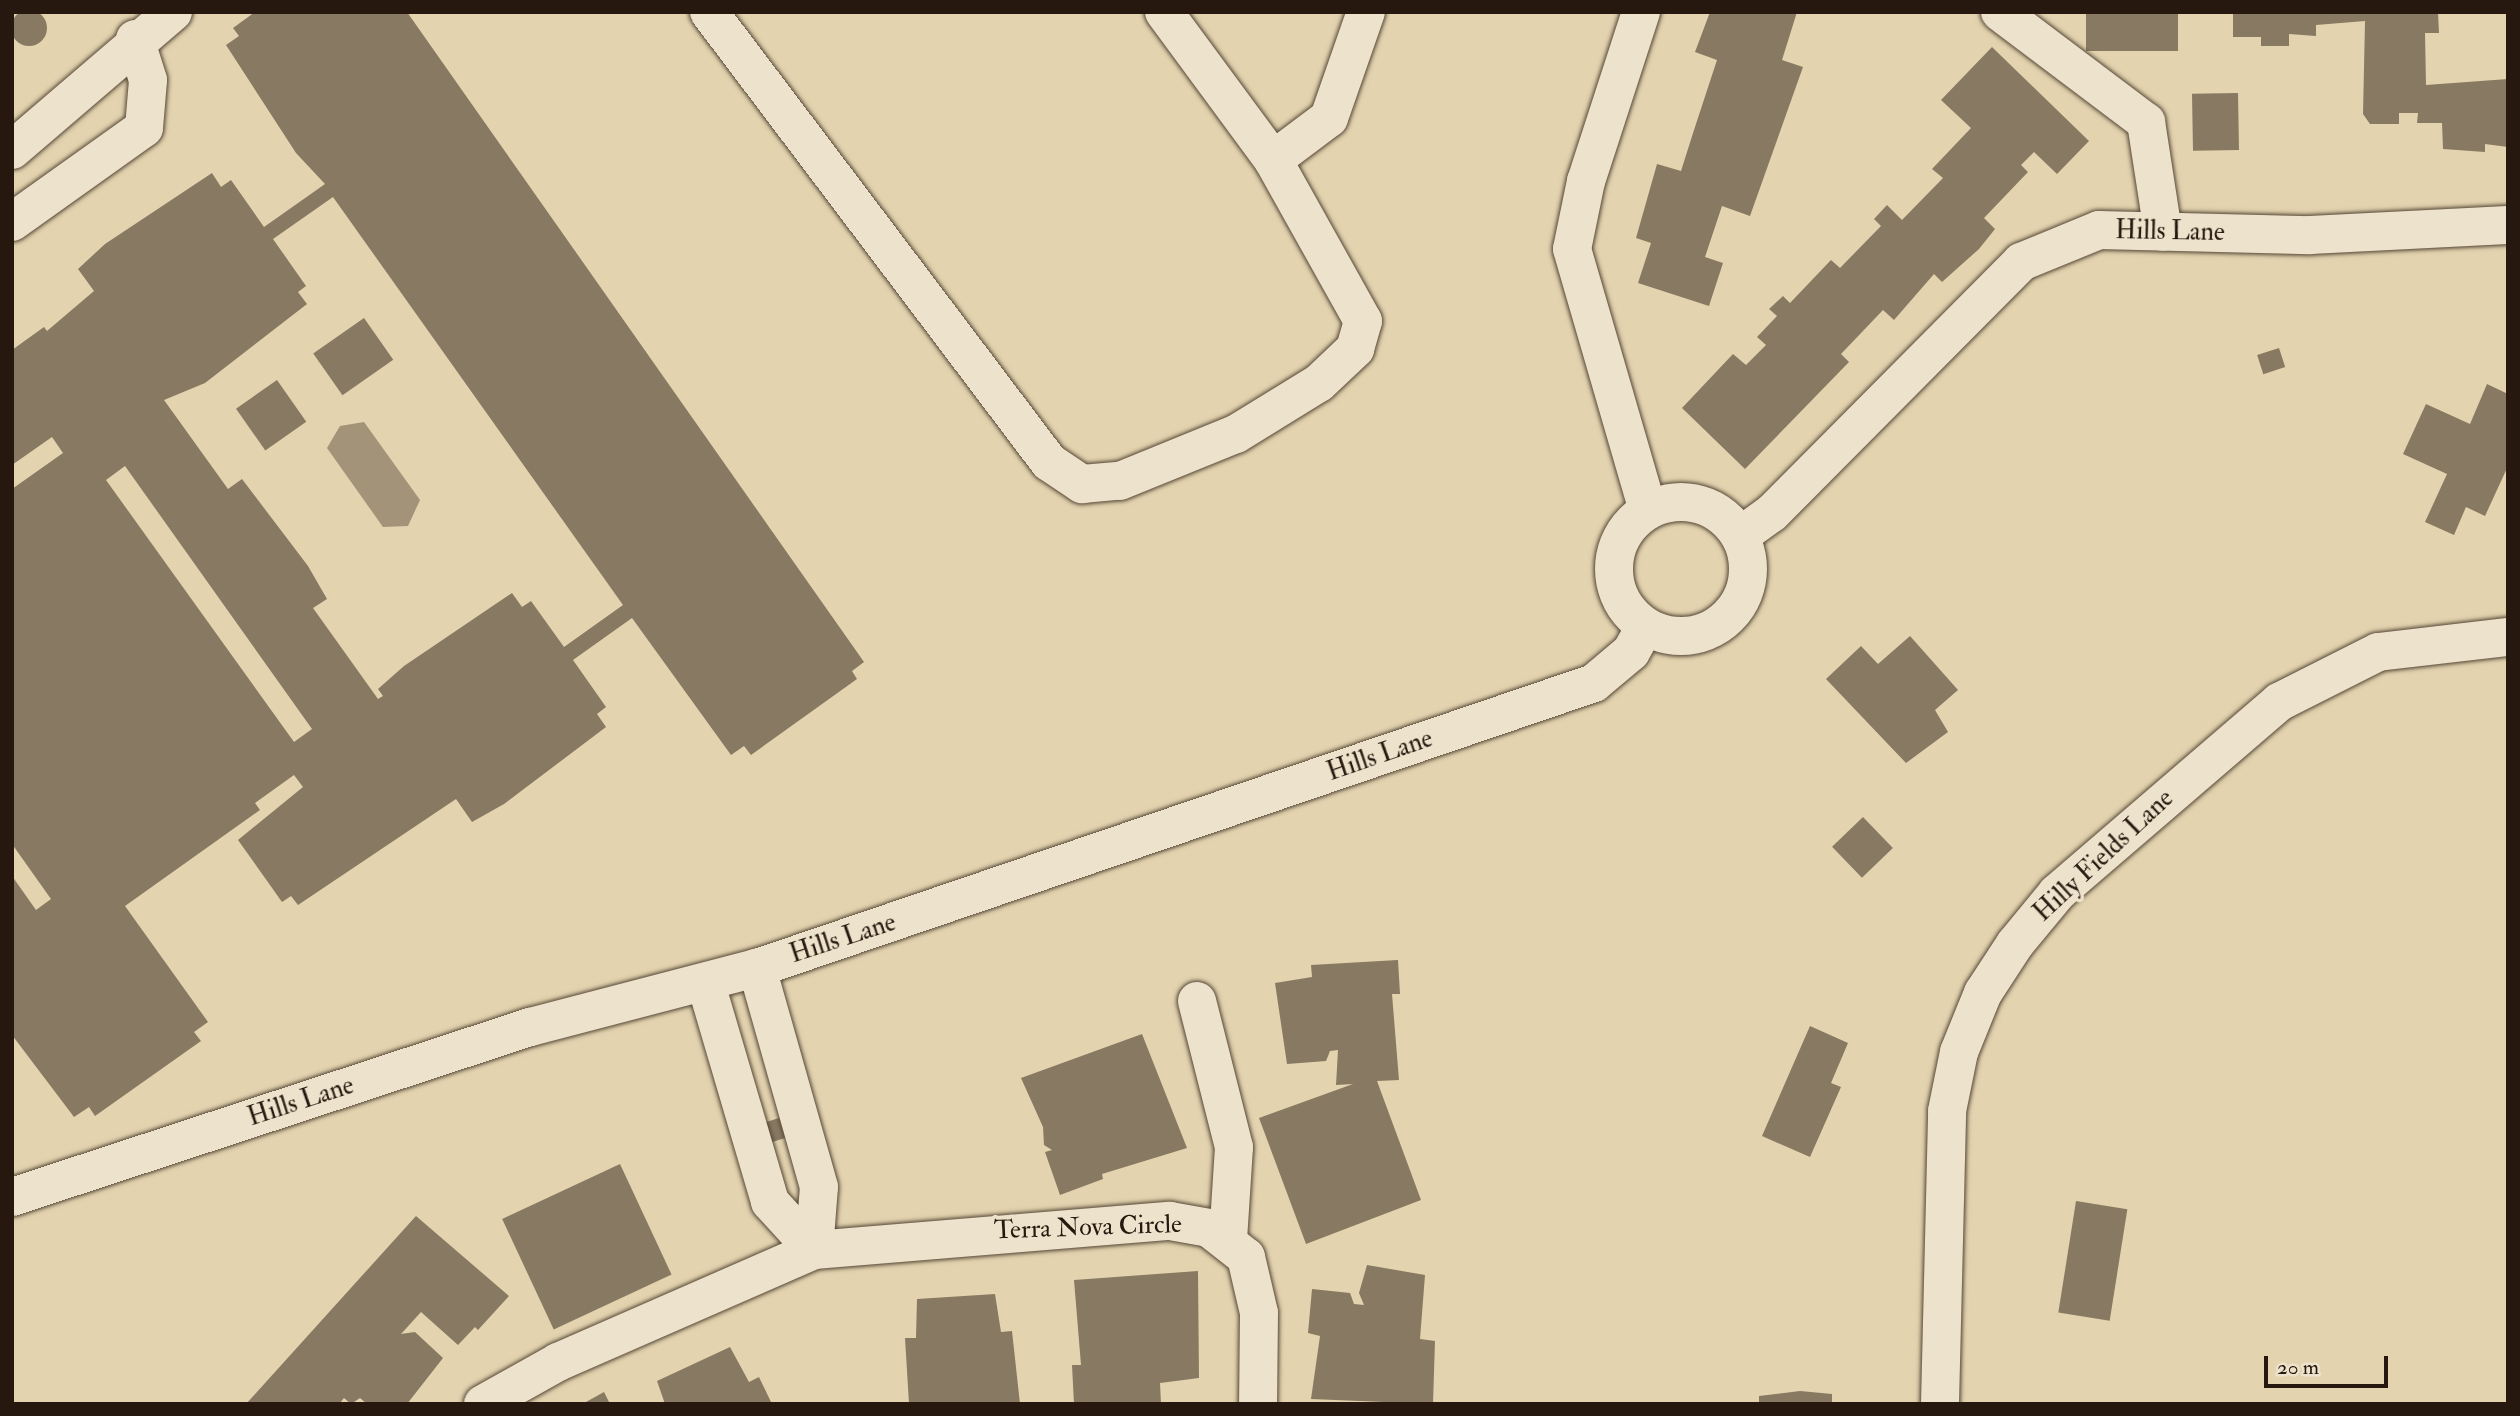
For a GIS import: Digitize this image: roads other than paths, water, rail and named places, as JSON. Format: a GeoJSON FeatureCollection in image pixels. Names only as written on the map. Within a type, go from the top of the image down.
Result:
{"type":"FeatureCollection","features":[{"type":"Feature","properties":{"kind":"street"},"geometry":{"type":"LineString","coordinates":[[12,150],[135,39],[173,12]]}},
{"type":"Feature","properties":{"kind":"street"},"geometry":{"type":"LineString","coordinates":[[709,12],[1049,462],[1082,484],[1120,481],[1236,434],[1319,383],[1355,349],[1363,321],[1273,160],[1164,12]]}},
{"type":"Feature","properties":{"kind":"street"},"geometry":{"type":"LineString","coordinates":[[1273,160],[1329,118],[1366,12]]}},
{"type":"Feature","properties":{"kind":"street"},"geometry":{"type":"LineString","coordinates":[[1642,12],[1586,181],[1572,249],[1648,510]]}},
{"type":"Feature","properties":{"kind":"street"},"geometry":{"type":"LineString","coordinates":[[2000,12],[2146,122],[2163,232]]}},
{"type":"Feature","properties":{"kind":"street"},"geometry":{"type":"LineString","coordinates":[[12,222],[144,128],[148,80],[135,39]]}},
{"type":"Feature","properties":{"kind":"street","name":"Hills Lane"},"geometry":{"type":"LineString","coordinates":[[1740,536],[1772,513],[2021,262],[2099,230],[2310,234],[2508,225]]}},
{"type":"Feature","properties":{"kind":"street"},"geometry":{"type":"LineString","coordinates":[[1679,503],[1709,508],[1740,536],[1748,580],[1727,619],[1688,636],[1645,626],[1625,605],[1614,578],[1621,538],[1648,510],[1679,503]]}},
{"type":"Feature","properties":{"kind":"street","name":"Hills Lane"},"geometry":{"type":"LineString","coordinates":[[12,1197],[530,1027],[706,984],[757,968],[1594,683],[1632,652],[1645,626]]}},
{"type":"Feature","properties":{"kind":"street","name":"Hilly Fields Lane"},"geometry":{"type":"LineString","coordinates":[[1940,1404],[1947,1111],[1959,1052],[1983,993],[2015,944],[2057,893],[2280,702],[2378,652],[2508,637]]}},
{"type":"Feature","properties":{"kind":"street"},"geometry":{"type":"LineString","coordinates":[[757,968],[819,1186],[814,1250]]}},
{"type":"Feature","properties":{"kind":"street"},"geometry":{"type":"LineString","coordinates":[[706,984],[770,1202],[814,1250]]}},
{"type":"Feature","properties":{"kind":"street"},"geometry":{"type":"LineString","coordinates":[[1197,1001],[1234,1147],[1227,1240]]}},
{"type":"Feature","properties":{"kind":"street","name":"Terra Nova Circle"},"geometry":{"type":"LineString","coordinates":[[483,1404],[558,1362],[814,1250],[1170,1222],[1192,1222],[1227,1240],[1246,1257],[1255,1281],[1258,1404]]}}]}
